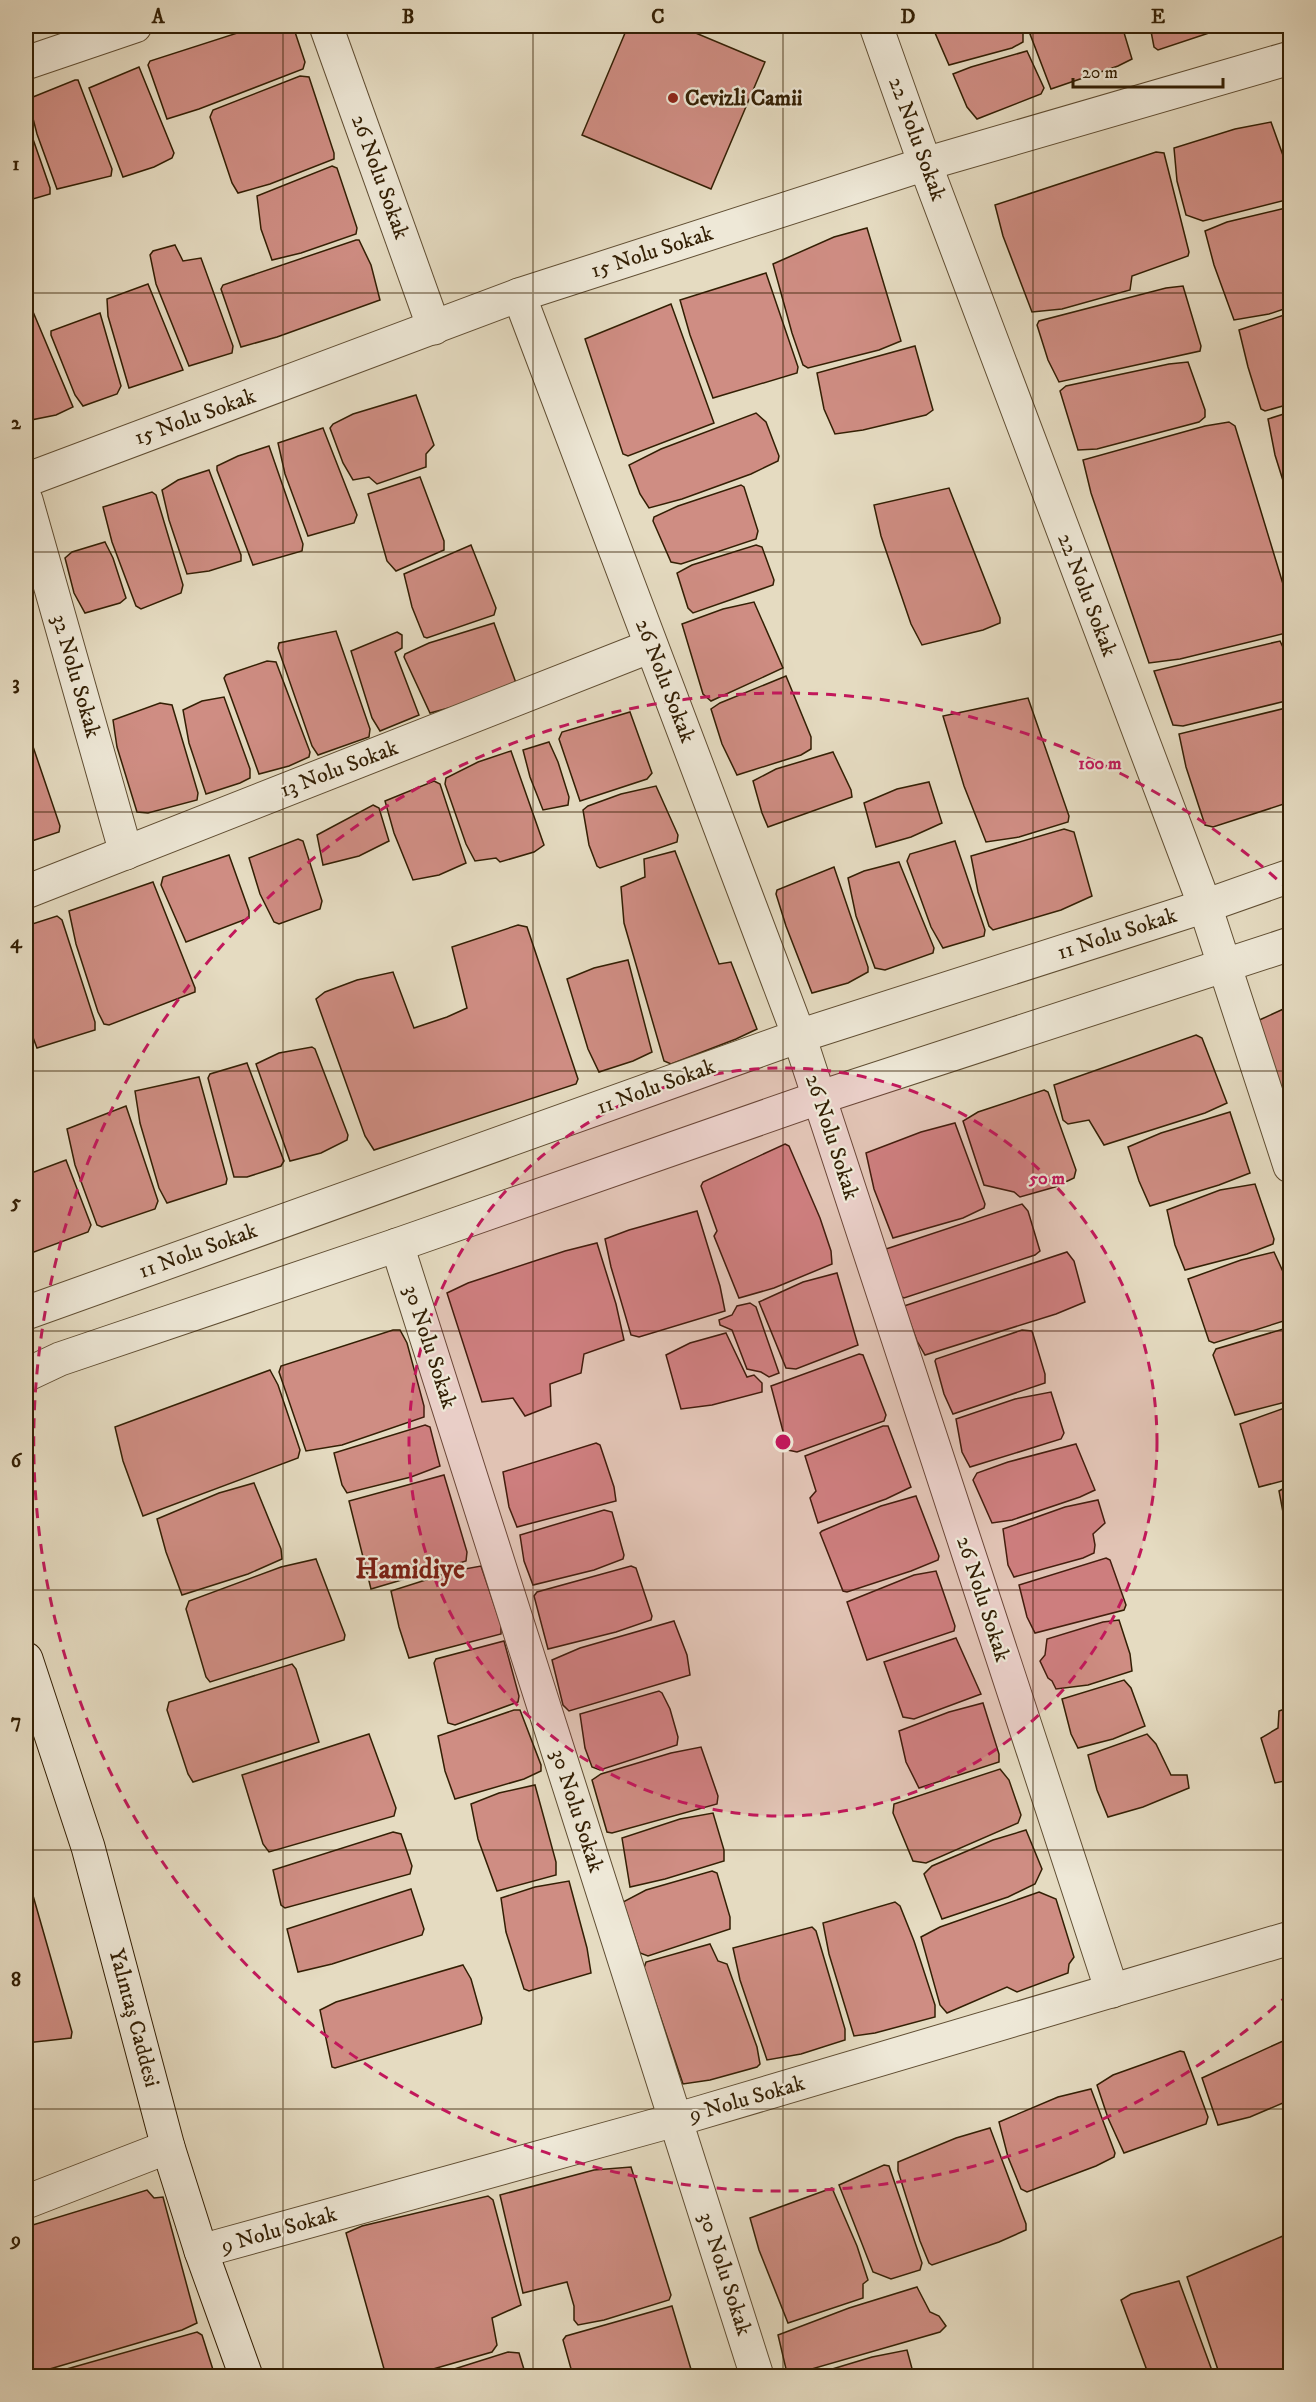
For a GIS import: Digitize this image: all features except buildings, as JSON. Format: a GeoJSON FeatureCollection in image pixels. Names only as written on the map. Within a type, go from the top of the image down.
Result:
{"type":"FeatureCollection","features":[{"type":"Feature","properties":{"kind":"street"},"geometry":{"type":"LineString","coordinates":[[26,63],[135,26]]}},
{"type":"Feature","properties":{"kind":"street","name":"26 Nolu Sokak"},"geometry":{"type":"LineString","coordinates":[[326,26],[434,328]]}},
{"type":"Feature","properties":{"kind":"street","name":"22 Nolu Sokak"},"geometry":{"type":"LineString","coordinates":[[876,26],[925,164],[1204,906],[1290,1166]]}},
{"type":"Feature","properties":{"kind":"street","name":"15 Nolu Sokak"},"geometry":{"type":"LineString","coordinates":[[26,480],[519,295],[925,164],[1290,58]]}},
{"type":"Feature","properties":{"kind":"street","name":"26 Nolu Sokak"},"geometry":{"type":"LineString","coordinates":[[519,295],[799,1036],[1112,1991]]}},
{"type":"Feature","properties":{"kind":"street","name":"32 Nolu Sokak"},"geometry":{"type":"LineString","coordinates":[[26,500],[126,853]]}},
{"type":"Feature","properties":{"kind":"street","name":"13 Nolu Sokak"},"geometry":{"type":"LineString","coordinates":[[26,892],[651,646]]}},
{"type":"Feature","properties":{"kind":"street","name":"11 Nolu Sokak"},"geometry":{"type":"LineString","coordinates":[[26,1313],[799,1036],[1204,906],[1290,876]]}},
{"type":"Feature","properties":{"kind":"street"},"geometry":{"type":"LineString","coordinates":[[26,1376],[60,1359],[397,1245],[818,1098],[1290,944]]}},
{"type":"Feature","properties":{"kind":"street","name":"30 Nolu Sokak"},"geometry":{"type":"LineString","coordinates":[[397,1245],[757,2376]]}},
{"type":"Feature","properties":{"kind":"street","name":"Yalıntaş Caddesi"},"geometry":{"type":"LineString","coordinates":[[26,1659],[88,1847],[168,2147],[201,2252],[246,2376]]}},
{"type":"Feature","properties":{"kind":"street","name":"9 Nolu Sokak"},"geometry":{"type":"LineString","coordinates":[[201,2252],[675,2120],[1290,1938]]}},
{"type":"Feature","properties":{"kind":"street"},"geometry":{"type":"LineString","coordinates":[[26,2202],[168,2147]]}},
{"type":"Feature","properties":{"kind":"place","name":"Cevizli Camii"},"geometry":{"type":"Point","coordinates":[673,98]}},
{"type":"Feature","properties":{"kind":"district","name":"Hamidiye"},"geometry":{"type":"Point","coordinates":[410,1569]}}]}
